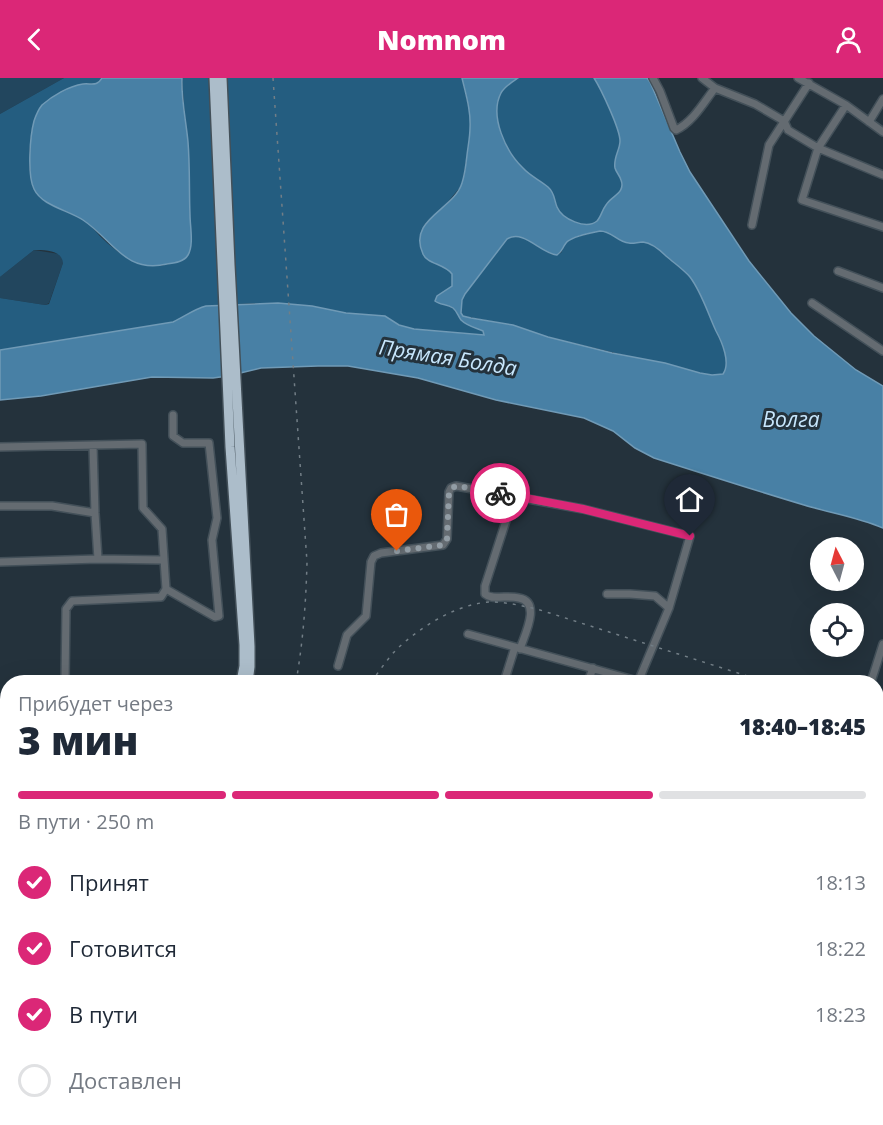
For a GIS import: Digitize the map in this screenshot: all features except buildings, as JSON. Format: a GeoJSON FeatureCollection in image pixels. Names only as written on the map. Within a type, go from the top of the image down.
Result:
{"type":"FeatureCollection","features":[{"type":"Feature","properties":{"kind":"highway"},"geometry":{"type":"LineString","coordinates":[[214,78],[226,265],[244,645],[242,675]]}},
{"type":"Feature","properties":{"kind":"highway"},"geometry":{"type":"LineString","coordinates":[[222,78],[226,265]]}},
{"type":"Feature","properties":{"kind":"highway"},"geometry":{"type":"LineString","coordinates":[[234,447],[250,646],[249,675]]}},
{"type":"Feature","properties":{"kind":"street"},"geometry":{"type":"LineString","coordinates":[[653,78],[676,130],[680,129],[696,113],[715,88]]}},
{"type":"Feature","properties":{"kind":"street"},"geometry":{"type":"LineString","coordinates":[[702,78],[715,88],[754,104],[784,121],[788,130],[818,148],[883,175]]}},
{"type":"Feature","properties":{"kind":"street"},"geometry":{"type":"LineString","coordinates":[[798,78],[846,105],[883,132]]}},
{"type":"Feature","properties":{"kind":"street"},"geometry":{"type":"LineString","coordinates":[[752,225],[769,145],[809,83]]}},
{"type":"Feature","properties":{"kind":"street"},"geometry":{"type":"LineString","coordinates":[[869,122],[883,99]]}},
{"type":"Feature","properties":{"kind":"street"},"geometry":{"type":"LineString","coordinates":[[846,105],[818,148],[802,200],[883,227]]}},
{"type":"Feature","properties":{"kind":"street"},"geometry":{"type":"LineString","coordinates":[[838,271],[883,288]]}},
{"type":"Feature","properties":{"kind":"street"},"geometry":{"type":"LineString","coordinates":[[812,303],[883,351]]}},
{"type":"Feature","properties":{"kind":"street"},"geometry":{"type":"LineString","coordinates":[[166,589],[215,616],[219,616],[212,540],[217,518],[208,443],[183,443],[173,436],[173,415]]}},
{"type":"Feature","properties":{"kind":"street"},"geometry":{"type":"LineString","coordinates":[[0,447],[142,444],[143,508],[162,529],[166,589],[161,597],[72,601],[66,609],[65,675]]}},
{"type":"Feature","properties":{"kind":"street"},"geometry":{"type":"LineString","coordinates":[[93,446],[98,559]]}},
{"type":"Feature","properties":{"kind":"street"},"geometry":{"type":"LineString","coordinates":[[338,666],[347,635],[366,616],[371,562],[374,556],[381,553],[443,545],[447,539],[449,492],[456,486],[583,509],[690,536],[669,608],[639,675]]}},
{"type":"Feature","properties":{"kind":"street"},"geometry":{"type":"LineString","coordinates":[[507,675],[531,613],[530,606],[520,598],[490,598],[485,594],[485,586],[514,496]]}},
{"type":"Feature","properties":{"kind":"street"},"geometry":{"type":"LineString","coordinates":[[0,506],[52,506],[95,513]]}},
{"type":"Feature","properties":{"kind":"street"},"geometry":{"type":"LineString","coordinates":[[0,562],[163,560]]}},
{"type":"Feature","properties":{"kind":"street"},"geometry":{"type":"LineString","coordinates":[[607,594],[655,596],[669,608]]}},
{"type":"Feature","properties":{"kind":"street"},"geometry":{"type":"LineString","coordinates":[[468,634],[614,675]]}},
{"type":"Feature","properties":{"kind":"street"},"geometry":{"type":"LineString","coordinates":[[873,675],[883,644]]}},
{"type":"Feature","properties":{"kind":"street"},"geometry":{"type":"LineString","coordinates":[[590,675],[592,668]]}},
{"type":"Feature","properties":{"kind":"shaded area"},"geometry":{"type":"Polygon","coordinates":[[[0,78],[64,78],[0,114],[0,78]]]}},
{"type":"Feature","properties":{"kind":"shaded area"},"geometry":{"type":"Polygon","coordinates":[[[64,78],[102,78],[96,83],[82,84],[63,91],[41,108],[33,128],[30,145],[29,162],[32,185],[44,201],[85,221],[122,254],[142,264],[153,266],[176,262],[188,255],[190,249],[190,188],[182,78],[462,78],[470,114],[471,131],[462,185],[442,209],[424,225],[433,262],[446,268],[452,274],[452,286],[437,296],[456,310],[460,319],[483,331],[484,335],[414,329],[399,325],[384,316],[346,313],[312,306],[259,303],[215,305],[199,308],[173,322],[0,350],[0,298],[49,304],[63,263],[60,255],[56,253],[34,250],[0,277],[0,114],[64,78]]]}},
{"type":"Feature","properties":{"kind":"shaded area"},"geometry":{"type":"Polygon","coordinates":[[[518,78],[594,78],[597,83],[610,109],[619,135],[620,144],[615,164],[622,184],[620,191],[608,202],[597,221],[581,224],[564,216],[557,207],[550,189],[519,164],[507,146],[498,124],[498,103],[504,89],[518,78]]]}},
{"type":"Feature","properties":{"kind":"shaded area"},"geometry":{"type":"Polygon","coordinates":[[[600,231],[621,241],[653,245],[690,277],[723,347],[726,364],[723,374],[700,373],[548,337],[513,325],[463,316],[461,313],[465,294],[507,239],[519,237],[553,255],[561,253],[569,239],[600,231]]]}},
{"type":"Feature","properties":{"kind":"shaded area"},"geometry":{"type":"Polygon","coordinates":[[[34,250],[59,254],[63,257],[49,303],[45,305],[0,298],[0,277],[34,250]]]}},
{"type":"Feature","properties":{"kind":"water"},"geometry":{"type":"Polygon","coordinates":[[[102,78],[182,78],[189,151],[191,241],[188,255],[181,261],[153,266],[130,260],[94,228],[77,216],[49,204],[34,189],[30,175],[30,145],[34,121],[39,109],[51,98],[67,89],[83,84],[96,84],[102,78]]]}},
{"type":"Feature","properties":{"kind":"water","name":"Волга"},"geometry":{"type":"Polygon","coordinates":[[[462,78],[518,78],[504,89],[498,102],[498,123],[505,143],[526,171],[550,189],[557,207],[564,216],[575,222],[587,224],[600,218],[608,202],[620,191],[622,184],[615,164],[620,144],[619,135],[610,109],[594,78],[647,78],[690,172],[749,261],[791,313],[814,336],[856,370],[883,386],[883,528],[654,458],[635,448],[613,431],[584,418],[496,400],[418,378],[348,366],[261,368],[213,378],[152,377],[41,396],[0,400],[0,350],[173,322],[206,306],[278,303],[312,306],[346,313],[385,316],[399,325],[414,329],[484,335],[483,331],[461,320],[453,308],[435,301],[437,296],[452,286],[452,274],[425,257],[420,242],[421,232],[426,223],[450,201],[463,180],[470,122],[462,78]],[[600,231],[572,238],[557,255],[520,237],[507,239],[465,294],[461,313],[463,316],[513,325],[548,337],[612,353],[665,363],[700,373],[723,374],[726,358],[723,347],[690,277],[653,245],[621,241],[600,231]]]}},
{"type":"Feature","properties":{"kind":"railway"},"geometry":{"type":"LineString","coordinates":[[273,78],[307,562],[304,622],[297,675]]}},
{"type":"Feature","properties":{"kind":"railway"},"geometry":{"type":"LineString","coordinates":[[376,675],[397,649],[428,625],[466,607],[491,602],[537,609],[744,675]]}},
{"type":"Feature","properties":{"kind":"way so far"},"geometry":{"type":"LineString","coordinates":[[397,551],[443,545],[447,539],[449,492],[452,488],[456,486],[500,493]]}},
{"type":"Feature","properties":{"kind":"route"},"geometry":{"type":"LineString","coordinates":[[500,493],[583,509],[690,536]]}},
{"type":"Feature","properties":{"kind":"water label","name":"Прямая Болда"},"geometry":{"type":"Point","coordinates":[448,357]}}]}
